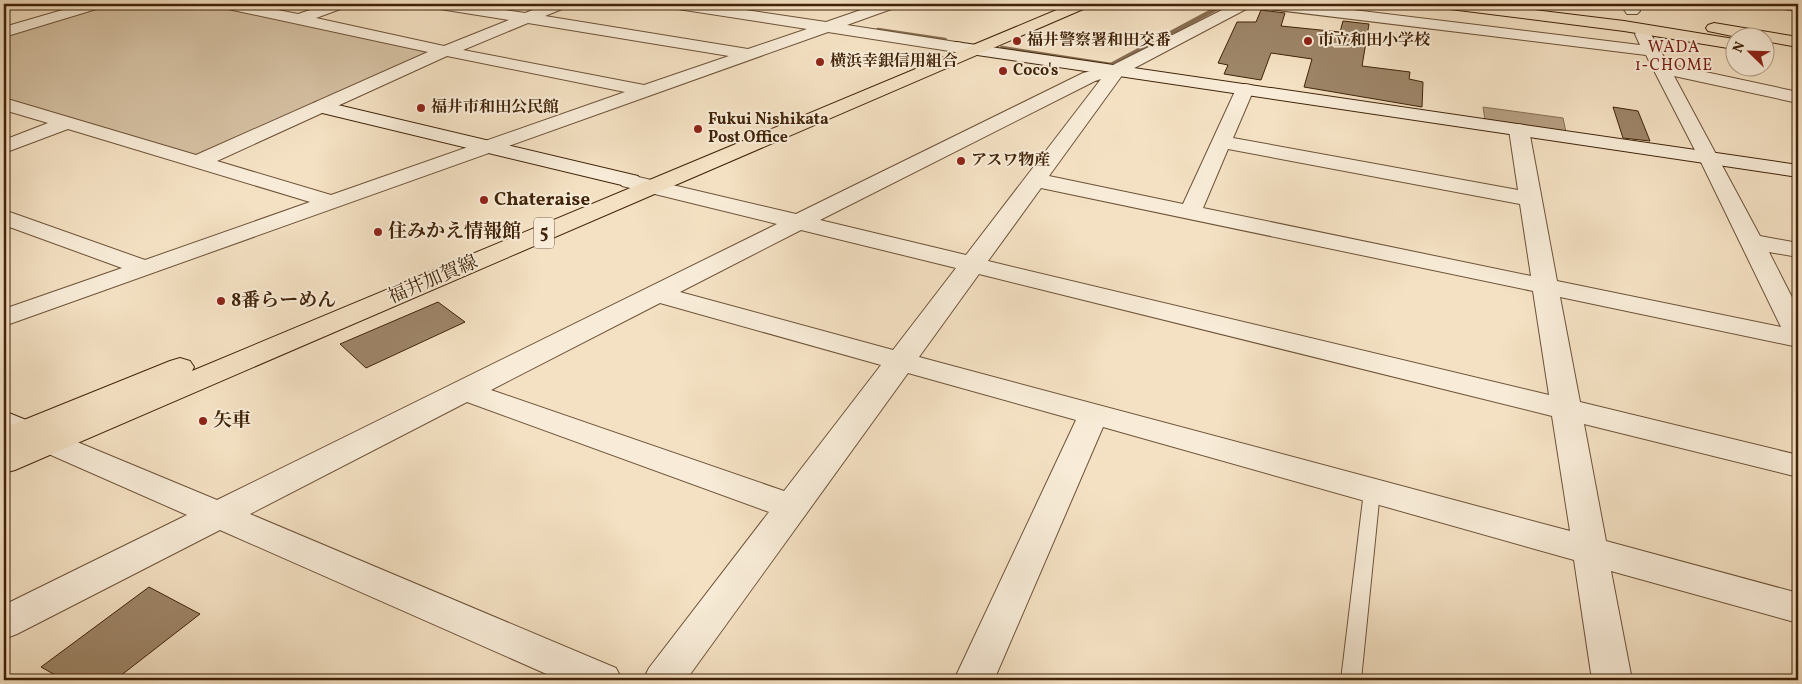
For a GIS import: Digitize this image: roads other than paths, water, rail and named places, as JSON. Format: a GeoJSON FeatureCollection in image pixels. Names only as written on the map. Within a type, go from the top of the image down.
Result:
{"type":"FeatureCollection","features":[{"type":"Feature","properties":{"kind":"main road","name":"福井加賀線"},"geometry":{"type":"LineString","coordinates":[[4,462],[20,434],[642,183],[965,48],[1060,4]]}},
{"type":"Feature","properties":{"kind":"main road","name":"福井加賀線"},"geometry":{"type":"LineString","coordinates":[[965,48],[1083,4]]}},
{"type":"Feature","properties":{"kind":"main road"},"geometry":{"type":"LineString","coordinates":[[1450,4],[1646,21],[1724,41]]}},
{"type":"Feature","properties":{"kind":"main road"},"geometry":{"type":"LineString","coordinates":[[1488,4],[1631,22],[1724,36]]}},
{"type":"Feature","properties":{"kind":"main road"},"geometry":{"type":"LineString","coordinates":[[1539,4],[1639,17],[1798,42]]}},
{"type":"Feature","properties":{"kind":"main road"},"geometry":{"type":"LineString","coordinates":[[1625,8],[1646,21]]}},
{"type":"Feature","properties":{"kind":"main road"},"geometry":{"type":"LineString","coordinates":[[1700,22],[1798,38]]}},
{"type":"Feature","properties":{"kind":"main road"},"geometry":{"type":"LineString","coordinates":[[1774,45],[1798,49]]}},
{"type":"Feature","properties":{"kind":"main road"},"geometry":{"type":"LineString","coordinates":[[1774,51],[1798,55]]}},
{"type":"Feature","properties":{"kind":"street"},"geometry":{"type":"LineString","coordinates":[[4,32],[98,4]]}},
{"type":"Feature","properties":{"kind":"street"},"geometry":{"type":"LineString","coordinates":[[228,4],[444,51],[645,91]]}},
{"type":"Feature","properties":{"kind":"street"},"geometry":{"type":"LineString","coordinates":[[300,19],[342,4]]}},
{"type":"Feature","properties":{"kind":"street"},"geometry":{"type":"LineString","coordinates":[[440,4],[748,54]]}},
{"type":"Feature","properties":{"kind":"street"},"geometry":{"type":"LineString","coordinates":[[197,162],[444,51],[562,4]]}},
{"type":"Feature","properties":{"kind":"street"},"geometry":{"type":"LineString","coordinates":[[678,4],[1798,171]]}},
{"type":"Feature","properties":{"kind":"street"},"geometry":{"type":"LineString","coordinates":[[758,16],[778,4]]}},
{"type":"Feature","properties":{"kind":"street"},"geometry":{"type":"LineString","coordinates":[[4,318],[892,4]]}},
{"type":"Feature","properties":{"kind":"street"},"geometry":{"type":"LineString","coordinates":[[4,623],[799,222],[1052,96],[1090,78],[1118,70],[1245,4]]}},
{"type":"Feature","properties":{"kind":"street"},"geometry":{"type":"LineString","coordinates":[[1270,4],[1651,50]]}},
{"type":"Feature","properties":{"kind":"street"},"geometry":{"type":"LineString","coordinates":[[1775,4],[1798,7]]}},
{"type":"Feature","properties":{"kind":"street"},"geometry":{"type":"LineString","coordinates":[[1646,21],[1651,50],[1709,158],[1798,334]]}},
{"type":"Feature","properties":{"kind":"street"},"geometry":{"type":"LineString","coordinates":[[4,23],[20,27]]}},
{"type":"Feature","properties":{"kind":"street"},"geometry":{"type":"LineString","coordinates":[[1660,68],[1798,97]]}},
{"type":"Feature","properties":{"kind":"street"},"geometry":{"type":"LineString","coordinates":[[663,680],[1118,70]]}},
{"type":"Feature","properties":{"kind":"street"},"geometry":{"type":"LineString","coordinates":[[1190,212],[1245,89]]}},
{"type":"Feature","properties":{"kind":"street"},"geometry":{"type":"LineString","coordinates":[[1052,96],[1092,104]]}},
{"type":"Feature","properties":{"kind":"street"},"geometry":{"type":"LineString","coordinates":[[4,104],[332,202]]}},
{"type":"Feature","properties":{"kind":"street"},"geometry":{"type":"LineString","coordinates":[[321,107],[486,148],[642,183],[1798,466]]}},
{"type":"Feature","properties":{"kind":"street"},"geometry":{"type":"LineString","coordinates":[[4,147],[66,123]]}},
{"type":"Feature","properties":{"kind":"street"},"geometry":{"type":"LineString","coordinates":[[1519,130],[1612,680]]}},
{"type":"Feature","properties":{"kind":"street"},"geometry":{"type":"LineString","coordinates":[[1221,142],[1531,199]]}},
{"type":"Feature","properties":{"kind":"street"},"geometry":{"type":"LineString","coordinates":[[1036,180],[1798,339]]}},
{"type":"Feature","properties":{"kind":"street"},"geometry":{"type":"LineString","coordinates":[[4,217],[146,268]]}},
{"type":"Feature","properties":{"kind":"street"},"geometry":{"type":"LineString","coordinates":[[1752,242],[1798,250]]}},
{"type":"Feature","properties":{"kind":"street"},"geometry":{"type":"LineString","coordinates":[[657,294],[1798,608]]}},
{"type":"Feature","properties":{"kind":"street"},"geometry":{"type":"LineString","coordinates":[[465,392],[792,507]]}},
{"type":"Feature","properties":{"kind":"street"},"geometry":{"type":"LineString","coordinates":[[974,680],[1093,415]]}},
{"type":"Feature","properties":{"kind":"street"},"geometry":{"type":"LineString","coordinates":[[20,434],[217,515],[602,680]]}},
{"type":"Feature","properties":{"kind":"lane"},"geometry":{"type":"LineString","coordinates":[[1351,680],[1372,491]]}},
{"type":"Feature","properties":{"kind":"waterway"},"geometry":{"type":"LineString","coordinates":[[1002,48],[1111,65],[1225,4]]}},
{"type":"Feature","properties":{"kind":"waterway"},"geometry":{"type":"LineString","coordinates":[[878,30],[945,40]]}},
{"type":"Feature","properties":{"kind":"place","name":"福井警察署和田交番"},"geometry":{"type":"Point","coordinates":[1017,41]}},
{"type":"Feature","properties":{"kind":"place","name":"市立和田小学校"},"geometry":{"type":"Point","coordinates":[1308,41]}},
{"type":"Feature","properties":{"kind":"place","name":"横浜幸銀信用組合"},"geometry":{"type":"Point","coordinates":[820,62]}},
{"type":"Feature","properties":{"kind":"place","name":"Coco's"},"geometry":{"type":"Point","coordinates":[1003,71]}},
{"type":"Feature","properties":{"kind":"place","name":"福井市和田公民館"},"geometry":{"type":"Point","coordinates":[421,108]}},
{"type":"Feature","properties":{"kind":"place","name":"Fukui Nishikata Post Office"},"geometry":{"type":"Point","coordinates":[698,129]}},
{"type":"Feature","properties":{"kind":"place","name":"アスワ物産"},"geometry":{"type":"Point","coordinates":[961,161]}},
{"type":"Feature","properties":{"kind":"place","name":"Chateraise"},"geometry":{"type":"Point","coordinates":[484,200]}},
{"type":"Feature","properties":{"kind":"place","name":"住みかえ情報館"},"geometry":{"type":"Point","coordinates":[378,232]}},
{"type":"Feature","properties":{"kind":"place","name":"8番らーめん"},"geometry":{"type":"Point","coordinates":[221,301]}},
{"type":"Feature","properties":{"kind":"place","name":"矢車"},"geometry":{"type":"Point","coordinates":[203,421]}},
{"type":"Feature","properties":{"kind":"district","name":"WADA 1-CHOME"},"geometry":{"type":"Point","coordinates":[1674,57]}}]}
